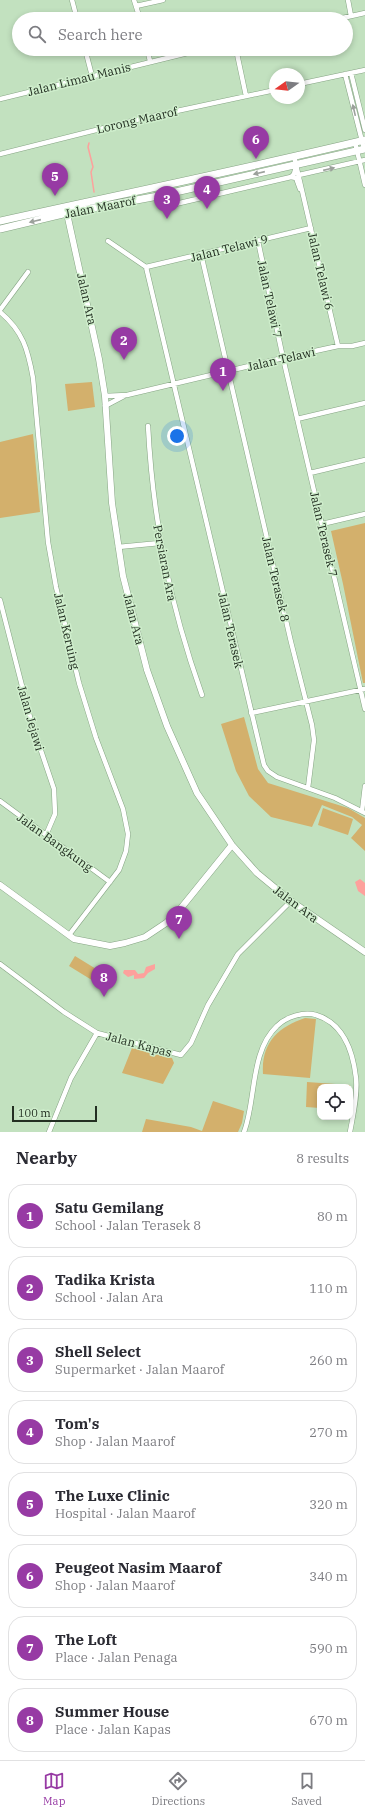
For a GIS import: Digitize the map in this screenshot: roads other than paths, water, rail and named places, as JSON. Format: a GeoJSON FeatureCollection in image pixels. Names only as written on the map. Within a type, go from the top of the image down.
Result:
{"type":"FeatureCollection","features":[{"type":"Feature","properties":{"kind":"main road","name":"Jalan Maarof"},"geometry":{"type":"LineString","coordinates":[[0,230],[66,209],[361,141]]}},
{"type":"Feature","properties":{"kind":"main road","name":"Jalan Maarof"},"geometry":{"type":"LineString","coordinates":[[0,221],[66,209],[158,196],[362,149]]}},
{"type":"Feature","properties":{"kind":"street"},"geometry":{"type":"LineString","coordinates":[[72,0],[75,12]]}},
{"type":"Feature","properties":{"kind":"street"},"geometry":{"type":"LineString","coordinates":[[134,0],[138,12]]}},
{"type":"Feature","properties":{"kind":"street"},"geometry":{"type":"LineString","coordinates":[[136,6],[163,0]]}},
{"type":"Feature","properties":{"kind":"street"},"geometry":{"type":"LineString","coordinates":[[348,0],[351,12]]}},
{"type":"Feature","properties":{"kind":"street"},"geometry":{"type":"LineString","coordinates":[[353,16],[365,13]]}},
{"type":"Feature","properties":{"kind":"street"},"geometry":{"type":"LineString","coordinates":[[87,56],[92,76]]}},
{"type":"Feature","properties":{"kind":"street"},"geometry":{"type":"LineString","coordinates":[[149,56],[150,61]]}},
{"type":"Feature","properties":{"kind":"street","name":"Jalan Limau Manis"},"geometry":{"type":"LineString","coordinates":[[0,99],[172,56]]}},
{"type":"Feature","properties":{"kind":"street"},"geometry":{"type":"LineString","coordinates":[[237,56],[246,96]]}},
{"type":"Feature","properties":{"kind":"street"},"geometry":{"type":"LineString","coordinates":[[305,83],[365,70]]}},
{"type":"Feature","properties":{"kind":"street"},"geometry":{"type":"LineString","coordinates":[[351,73],[365,130]]}},
{"type":"Feature","properties":{"kind":"street"},"geometry":{"type":"LineString","coordinates":[[345,74],[361,141],[365,185]]}},
{"type":"Feature","properties":{"kind":"street","name":"Lorong Maarof"},"geometry":{"type":"LineString","coordinates":[[0,154],[144,118],[269,91]]}},
{"type":"Feature","properties":{"kind":"street","name":"Jalan Telawi 6"},"geometry":{"type":"LineString","coordinates":[[294,156],[338,346]]}},
{"type":"Feature","properties":{"kind":"street"},"geometry":{"type":"LineString","coordinates":[[299,175],[362,161]]}},
{"type":"Feature","properties":{"kind":"street"},"geometry":{"type":"LineString","coordinates":[[158,196],[167,206],[291,177],[294,174],[297,165]]}},
{"type":"Feature","properties":{"kind":"street","name":"Jalan Telawi 6"},"geometry":{"type":"LineString","coordinates":[[291,177],[296,178],[304,196]]}},
{"type":"Feature","properties":{"kind":"street"},"geometry":{"type":"LineString","coordinates":[[198,199],[202,186]]}},
{"type":"Feature","properties":{"kind":"street","name":"Jalan Ara"},"geometry":{"type":"LineString","coordinates":[[66,209],[96,338],[105,396],[112,503],[118,547],[141,649],[167,726],[197,794],[232,845],[257,873],[291,901],[365,952]]}},
{"type":"Feature","properties":{"kind":"street","name":"Jalan Telawi 9"},"geometry":{"type":"LineString","coordinates":[[146,268],[311,228]]}},
{"type":"Feature","properties":{"kind":"street"},"geometry":{"type":"LineString","coordinates":[[108,241],[146,268],[174,384]]}},
{"type":"Feature","properties":{"kind":"street","name":"Jalan Telawi 7"},"geometry":{"type":"LineString","coordinates":[[258,241],[283,358]]}},
{"type":"Feature","properties":{"kind":"street","name":"Jalan Terasek 8"},"geometry":{"type":"LineString","coordinates":[[201,254],[314,740],[308,788]]}},
{"type":"Feature","properties":{"kind":"street"},"geometry":{"type":"LineString","coordinates":[[0,311],[28,272]]}},
{"type":"Feature","properties":{"kind":"street","name":"Jalan Keruing"},"geometry":{"type":"LineString","coordinates":[[0,311],[11,322],[22,337],[29,358],[33,378],[48,542],[56,587],[79,683],[96,738],[123,809],[128,834],[126,851],[119,870],[69,935]]}},
{"type":"Feature","properties":{"kind":"street","name":"Jalan Telawi"},"geometry":{"type":"LineString","coordinates":[[105,396],[127,395],[283,358],[338,346],[352,346],[365,343]]}},
{"type":"Feature","properties":{"kind":"street","name":"Jalan Terasek 7"},"geometry":{"type":"LineString","coordinates":[[283,358],[363,690],[365,710]]}},
{"type":"Feature","properties":{"kind":"street","name":"Jalan Terasek"},"geometry":{"type":"LineString","coordinates":[[174,384],[264,765],[268,772],[277,778],[308,788],[364,812]]}},
{"type":"Feature","properties":{"kind":"street","name":"Jalan Telawi"},"geometry":{"type":"LineString","coordinates":[[105,406],[127,395]]}},
{"type":"Feature","properties":{"kind":"street"},"geometry":{"type":"LineString","coordinates":[[297,419],[365,403]]}},
{"type":"Feature","properties":{"kind":"street","name":"Persiaran Ara"},"geometry":{"type":"LineString","coordinates":[[148,426],[151,473],[160,543],[178,620],[202,695]]}},
{"type":"Feature","properties":{"kind":"street"},"geometry":{"type":"LineString","coordinates":[[310,473],[365,460]]}},
{"type":"Feature","properties":{"kind":"street"},"geometry":{"type":"LineString","coordinates":[[322,524],[365,514]]}},
{"type":"Feature","properties":{"kind":"street","name":"Persiaran Ara"},"geometry":{"type":"LineString","coordinates":[[118,547],[160,543]]}},
{"type":"Feature","properties":{"kind":"street","name":"Jalan Jejawi"},"geometry":{"type":"LineString","coordinates":[[0,600],[2,618],[31,721],[54,789],[55,814],[46,835]]}},
{"type":"Feature","properties":{"kind":"street"},"geometry":{"type":"LineString","coordinates":[[251,713],[363,690]]}},
{"type":"Feature","properties":{"kind":"street"},"geometry":{"type":"LineString","coordinates":[[364,812],[365,786]]}},
{"type":"Feature","properties":{"kind":"street","name":"Jalan Bangkung"},"geometry":{"type":"LineString","coordinates":[[0,801],[110,882]]}},
{"type":"Feature","properties":{"kind":"street"},"geometry":{"type":"LineString","coordinates":[[0,885],[74,939],[110,946],[130,943],[145,937],[166,923],[177,913],[232,845]]}},
{"type":"Feature","properties":{"kind":"street","name":"Jalan Kapas"},"geometry":{"type":"LineString","coordinates":[[0,964],[64,1012],[98,1033],[181,1055],[191,1043],[208,1005],[238,954],[291,901]]}},
{"type":"Feature","properties":{"kind":"street"},"geometry":{"type":"LineString","coordinates":[[244,1132],[248,1122],[257,1064],[268,1038],[277,1026],[291,1017],[308,1014],[322,1016],[331,1022],[342,1032],[347,1045],[356,1078],[355,1100],[350,1132]]}},
{"type":"Feature","properties":{"kind":"street"},"geometry":{"type":"LineString","coordinates":[[50,1132],[71,1078],[98,1033]]}},
{"type":"Feature","properties":{"kind":"waterway"},"geometry":{"type":"LineString","coordinates":[[89,143],[88,147],[93,167],[91,172],[94,192]]}},
{"type":"Feature","properties":{"kind":"place","name":"Peugeot Nasim Maarof"},"geometry":{"type":"Point","coordinates":[256,159]}},
{"type":"Feature","properties":{"kind":"place","name":"The Luxe Clinic"},"geometry":{"type":"Point","coordinates":[55,196]}},
{"type":"Feature","properties":{"kind":"place","name":"Tom's"},"geometry":{"type":"Point","coordinates":[207,209]}},
{"type":"Feature","properties":{"kind":"place","name":"Shell Select"},"geometry":{"type":"Point","coordinates":[167,219]}},
{"type":"Feature","properties":{"kind":"place","name":"Tadika Krista"},"geometry":{"type":"Point","coordinates":[124,360]}},
{"type":"Feature","properties":{"kind":"place","name":"Satu Gemilang"},"geometry":{"type":"Point","coordinates":[223,391]}},
{"type":"Feature","properties":{"kind":"place","name":"The Loft"},"geometry":{"type":"Point","coordinates":[179,939]}},
{"type":"Feature","properties":{"kind":"place","name":"Summer House"},"geometry":{"type":"Point","coordinates":[104,997]}}]}
